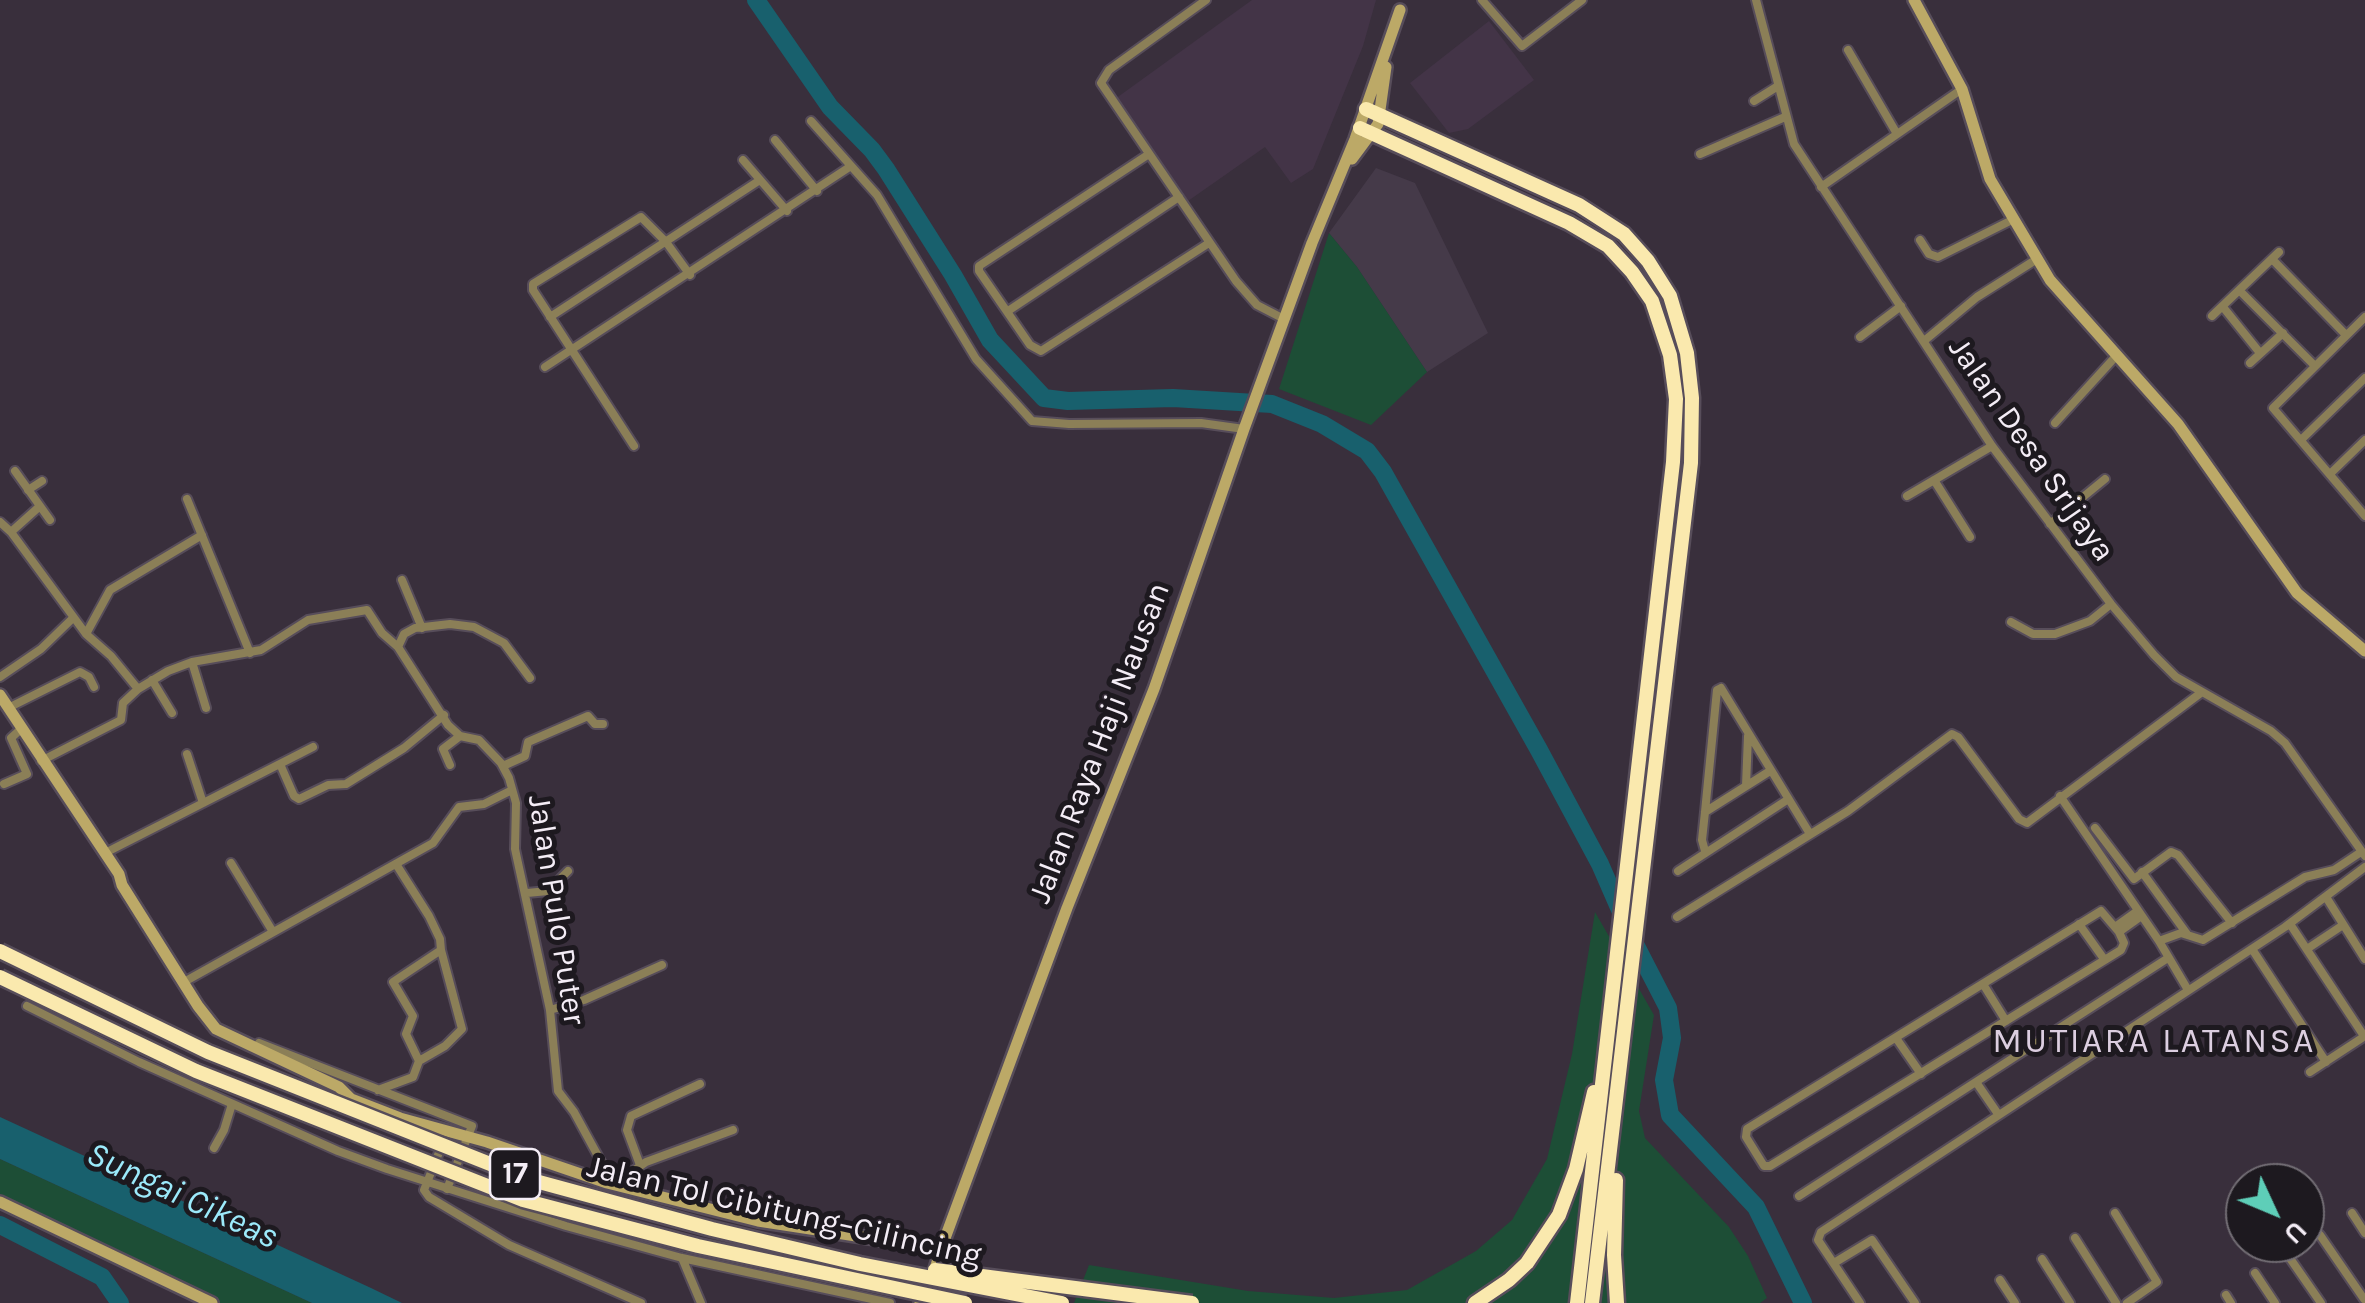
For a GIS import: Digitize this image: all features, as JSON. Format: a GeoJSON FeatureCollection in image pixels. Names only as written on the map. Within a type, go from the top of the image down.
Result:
{"type":"FeatureCollection","features":[{"type":"Feature","properties":{"kind":"highway"},"geometry":{"type":"LineString","coordinates":[[1373,112],[1596,214],[1635,246],[1670,296],[1687,353],[1693,422],[1592,1303]]}},
{"type":"Feature","properties":{"kind":"highway"},"geometry":{"type":"LineString","coordinates":[[1366,130],[1584,230],[1620,259],[1652,301],[1670,354],[1676,399],[1673,462],[1577,1303]]}},
{"type":"Feature","properties":{"kind":"highway","name":"Jalan Tol Cibitung–Cilincing"},"geometry":{"type":"LineString","coordinates":[[0,951],[208,1052],[528,1179],[712,1230],[860,1264],[1062,1303]]}},
{"type":"Feature","properties":{"kind":"highway","name":"Jalan Tol Cibitung–Cilincing"},"geometry":{"type":"LineString","coordinates":[[0,978],[196,1072],[523,1200],[698,1246],[965,1303]]}},
{"type":"Feature","properties":{"kind":"highway"},"geometry":{"type":"LineString","coordinates":[[1475,1303],[1527,1263],[1558,1215],[1582,1145],[1611,1008]]}},
{"type":"Feature","properties":{"kind":"highway"},"geometry":{"type":"LineString","coordinates":[[1617,1303],[1614,1255],[1618,1094]]}},
{"type":"Feature","properties":{"kind":"highway"},"geometry":{"type":"LineString","coordinates":[[860,1264],[988,1275],[1192,1303]]}},
{"type":"Feature","properties":{"kind":"main road"},"geometry":{"type":"LineString","coordinates":[[1914,0],[1962,89],[1986,172],[2012,220],[2065,300],[2178,424],[2297,593],[2365,652]]}},
{"type":"Feature","properties":{"kind":"main road","name":"Jalan Raya Haji Nausan"},"geometry":{"type":"LineString","coordinates":[[920,1303],[928,1292],[1067,908],[1154,689],[1284,319],[1331,200],[1373,112],[1401,5]]}},
{"type":"Feature","properties":{"kind":"main road"},"geometry":{"type":"LineString","coordinates":[[0,695],[216,1029],[339,1087],[352,1098],[446,1133],[468,1136],[628,1190],[758,1221],[941,1249]]}},
{"type":"Feature","properties":{"kind":"main road"},"geometry":{"type":"LineString","coordinates":[[0,1202],[212,1303]]}},
{"type":"Feature","properties":{"kind":"street"},"geometry":{"type":"LineString","coordinates":[[1206,0],[1101,80],[1102,86],[1249,297],[1284,319]]}},
{"type":"Feature","properties":{"kind":"street"},"geometry":{"type":"LineString","coordinates":[[1482,0],[1518,44],[1524,46],[1582,0]]}},
{"type":"Feature","properties":{"kind":"street","name":"Jalan Desa Srijaya"},"geometry":{"type":"LineString","coordinates":[[1756,0],[1794,144],[1992,446],[2111,604],[2166,668],[2286,742],[2363,854]]}},
{"type":"Feature","properties":{"kind":"street"},"geometry":{"type":"LineString","coordinates":[[1848,50],[1897,134]]}},
{"type":"Feature","properties":{"kind":"street"},"geometry":{"type":"LineString","coordinates":[[1754,101],[1778,86]]}},
{"type":"Feature","properties":{"kind":"street"},"geometry":{"type":"LineString","coordinates":[[1821,187],[1962,89]]}},
{"type":"Feature","properties":{"kind":"street"},"geometry":{"type":"LineString","coordinates":[[1700,154],[1785,117]]}},
{"type":"Feature","properties":{"kind":"street"},"geometry":{"type":"LineString","coordinates":[[810,120],[877,195],[976,359],[1032,420],[1245,426]]}},
{"type":"Feature","properties":{"kind":"street"},"geometry":{"type":"LineString","coordinates":[[775,140],[816,191]]}},
{"type":"Feature","properties":{"kind":"street"},"geometry":{"type":"LineString","coordinates":[[1149,154],[979,266],[1030,346],[1046,350],[1209,243]]}},
{"type":"Feature","properties":{"kind":"street"},"geometry":{"type":"LineString","coordinates":[[743,160],[786,211]]}},
{"type":"Feature","properties":{"kind":"street"},"geometry":{"type":"LineString","coordinates":[[545,368],[851,166]]}},
{"type":"Feature","properties":{"kind":"street"},"geometry":{"type":"LineString","coordinates":[[550,317],[760,180]]}},
{"type":"Feature","properties":{"kind":"street"},"geometry":{"type":"LineString","coordinates":[[1008,311],[1179,197]]}},
{"type":"Feature","properties":{"kind":"street"},"geometry":{"type":"LineString","coordinates":[[634,446],[533,290],[533,284],[640,217],[666,242],[690,274]]}},
{"type":"Feature","properties":{"kind":"street"},"geometry":{"type":"LineString","coordinates":[[1920,240],[1938,258],[2012,220]]}},
{"type":"Feature","properties":{"kind":"street"},"geometry":{"type":"LineString","coordinates":[[2212,316],[2276,256],[2346,336]]}},
{"type":"Feature","properties":{"kind":"street"},"geometry":{"type":"LineString","coordinates":[[1924,341],[1949,319],[2037,259]]}},
{"type":"Feature","properties":{"kind":"street"},"geometry":{"type":"LineString","coordinates":[[2240,291],[2314,366]]}},
{"type":"Feature","properties":{"kind":"street"},"geometry":{"type":"LineString","coordinates":[[1860,337],[1901,306]]}},
{"type":"Feature","properties":{"kind":"street"},"geometry":{"type":"LineString","coordinates":[[2222,308],[2260,353]]}},
{"type":"Feature","properties":{"kind":"street"},"geometry":{"type":"LineString","coordinates":[[2365,317],[2273,408],[2362,504],[2365,516]]}},
{"type":"Feature","properties":{"kind":"street"},"geometry":{"type":"LineString","coordinates":[[2250,363],[2283,333]]}},
{"type":"Feature","properties":{"kind":"street"},"geometry":{"type":"LineString","coordinates":[[2055,423],[2117,355]]}},
{"type":"Feature","properties":{"kind":"street"},"geometry":{"type":"LineString","coordinates":[[2302,439],[2365,378]]}},
{"type":"Feature","properties":{"kind":"street"},"geometry":{"type":"LineString","coordinates":[[2331,473],[2365,440]]}},
{"type":"Feature","properties":{"kind":"street"},"geometry":{"type":"LineString","coordinates":[[1907,496],[1992,446]]}},
{"type":"Feature","properties":{"kind":"street"},"geometry":{"type":"LineString","coordinates":[[15,471],[50,520]]}},
{"type":"Feature","properties":{"kind":"street"},"geometry":{"type":"LineString","coordinates":[[2050,524],[2105,479]]}},
{"type":"Feature","properties":{"kind":"street"},"geometry":{"type":"LineString","coordinates":[[28,490],[42,480]]}},
{"type":"Feature","properties":{"kind":"street"},"geometry":{"type":"LineString","coordinates":[[1934,480],[1970,537]]}},
{"type":"Feature","properties":{"kind":"street"},"geometry":{"type":"LineString","coordinates":[[42,761],[122,720],[122,705],[152,680],[192,662],[250,653],[187,499]]}},
{"type":"Feature","properties":{"kind":"street"},"geometry":{"type":"LineString","coordinates":[[11,532],[40,506]]}},
{"type":"Feature","properties":{"kind":"street"},"geometry":{"type":"LineString","coordinates":[[0,522],[86,634],[111,656],[138,689]]}},
{"type":"Feature","properties":{"kind":"street"},"geometry":{"type":"LineString","coordinates":[[86,634],[110,590],[202,535]]}},
{"type":"Feature","properties":{"kind":"street"},"geometry":{"type":"LineString","coordinates":[[402,580],[422,628]]}},
{"type":"Feature","properties":{"kind":"street"},"geometry":{"type":"LineString","coordinates":[[2011,622],[2033,634],[2055,634],[2090,621],[2111,604]]}},
{"type":"Feature","properties":{"kind":"street","name":"Jalan Pulo Puter"},"geometry":{"type":"LineString","coordinates":[[250,653],[272,645],[308,620],[360,609],[372,614],[382,634],[398,647],[448,724],[460,736],[479,740],[503,766],[517,814],[515,849],[550,1010],[558,1091],[604,1168],[616,1176],[626,1176]]}},
{"type":"Feature","properties":{"kind":"street"},"geometry":{"type":"LineString","coordinates":[[0,677],[40,649],[74,618]]}},
{"type":"Feature","properties":{"kind":"street"},"geometry":{"type":"LineString","coordinates":[[398,647],[410,630],[459,624],[486,631],[504,643],[530,678]]}},
{"type":"Feature","properties":{"kind":"street"},"geometry":{"type":"LineString","coordinates":[[192,662],[206,708]]}},
{"type":"Feature","properties":{"kind":"street"},"geometry":{"type":"LineString","coordinates":[[8,708],[80,672],[94,687]]}},
{"type":"Feature","properties":{"kind":"street"},"geometry":{"type":"LineString","coordinates":[[152,680],[172,713]]}},
{"type":"Feature","properties":{"kind":"street"},"geometry":{"type":"LineString","coordinates":[[1706,851],[1702,840],[1718,688],[1810,834]]}},
{"type":"Feature","properties":{"kind":"street"},"geometry":{"type":"LineString","coordinates":[[1676,917],[1848,811],[1952,734],[2022,822],[2028,822],[2202,692]]}},
{"type":"Feature","properties":{"kind":"street"},"geometry":{"type":"LineString","coordinates":[[280,764],[299,799],[328,785],[346,784],[404,748],[444,715]]}},
{"type":"Feature","properties":{"kind":"street"},"geometry":{"type":"LineString","coordinates":[[503,766],[525,756],[528,742],[588,716],[594,724],[603,724]]}},
{"type":"Feature","properties":{"kind":"street"},"geometry":{"type":"LineString","coordinates":[[4,784],[27,774],[10,738],[21,729]]}},
{"type":"Feature","properties":{"kind":"street"},"geometry":{"type":"LineString","coordinates":[[1746,786],[1748,735]]}},
{"type":"Feature","properties":{"kind":"street"},"geometry":{"type":"LineString","coordinates":[[450,765],[443,749],[460,736]]}},
{"type":"Feature","properties":{"kind":"street"},"geometry":{"type":"LineString","coordinates":[[105,852],[313,747]]}},
{"type":"Feature","properties":{"kind":"street"},"geometry":{"type":"LineString","coordinates":[[187,754],[203,803]]}},
{"type":"Feature","properties":{"kind":"street"},"geometry":{"type":"LineString","coordinates":[[1705,812],[1770,771]]}},
{"type":"Feature","properties":{"kind":"street"},"geometry":{"type":"LineString","coordinates":[[184,982],[440,836],[459,806],[474,807],[512,790]]}},
{"type":"Feature","properties":{"kind":"street"},"geometry":{"type":"LineString","coordinates":[[2060,796],[2159,940],[2188,990]]}},
{"type":"Feature","properties":{"kind":"street"},"geometry":{"type":"LineString","coordinates":[[1678,870],[1788,800]]}},
{"type":"Feature","properties":{"kind":"street"},"geometry":{"type":"LineString","coordinates":[[2095,828],[2134,878],[2174,852],[2232,923]]}},
{"type":"Feature","properties":{"kind":"street"},"geometry":{"type":"LineString","coordinates":[[2159,940],[2187,934],[2204,940],[2305,877],[2334,870],[2363,854]]}},
{"type":"Feature","properties":{"kind":"street"},"geometry":{"type":"LineString","coordinates":[[231,863],[273,932]]}},
{"type":"Feature","properties":{"kind":"street"},"geometry":{"type":"LineString","coordinates":[[375,1090],[413,1077],[420,1061],[445,1046],[462,1029],[440,939],[396,864]]}},
{"type":"Feature","properties":{"kind":"street"},"geometry":{"type":"LineString","coordinates":[[1860,1303],[1818,1240],[1821,1232],[2290,924],[2365,867]]}},
{"type":"Feature","properties":{"kind":"street"},"geometry":{"type":"LineString","coordinates":[[526,893],[548,891],[568,871]]}},
{"type":"Feature","properties":{"kind":"street"},"geometry":{"type":"LineString","coordinates":[[2142,872],[2187,934]]}},
{"type":"Feature","properties":{"kind":"street"},"geometry":{"type":"LineString","coordinates":[[2326,897],[2365,959]]}},
{"type":"Feature","properties":{"kind":"street"},"geometry":{"type":"LineString","coordinates":[[2101,911],[2117,929],[2124,946],[1770,1166],[1764,1166],[1746,1137],[1747,1130],[2079,924],[2101,911]]}},
{"type":"Feature","properties":{"kind":"street"},"geometry":{"type":"LineString","coordinates":[[2117,929],[2138,914]]}},
{"type":"Feature","properties":{"kind":"street"},"geometry":{"type":"LineString","coordinates":[[2079,924],[2104,959]]}},
{"type":"Feature","properties":{"kind":"street"},"geometry":{"type":"LineString","coordinates":[[2290,924],[2365,1036],[2310,1072]]}},
{"type":"Feature","properties":{"kind":"street"},"geometry":{"type":"LineString","coordinates":[[2306,949],[2344,925]]}},
{"type":"Feature","properties":{"kind":"street"},"geometry":{"type":"LineString","coordinates":[[2252,949],[2326,1062]]}},
{"type":"Feature","properties":{"kind":"street"},"geometry":{"type":"LineString","coordinates":[[420,1061],[406,1034],[413,1016],[394,982],[441,950]]}},
{"type":"Feature","properties":{"kind":"street"},"geometry":{"type":"LineString","coordinates":[[1799,1196],[2168,958]]}},
{"type":"Feature","properties":{"kind":"street"},"geometry":{"type":"LineString","coordinates":[[550,1010],[584,1000],[662,966]]}},
{"type":"Feature","properties":{"kind":"street"},"geometry":{"type":"LineString","coordinates":[[1983,984],[2006,1021]]}},
{"type":"Feature","properties":{"kind":"street"},"geometry":{"type":"LineString","coordinates":[[27,1006],[338,1151],[447,1189],[682,1258],[890,1303]]}},
{"type":"Feature","properties":{"kind":"street"},"geometry":{"type":"LineString","coordinates":[[216,1029],[472,1126],[447,1189]]}},
{"type":"Feature","properties":{"kind":"street"},"geometry":{"type":"LineString","coordinates":[[1896,1038],[1920,1074]]}},
{"type":"Feature","properties":{"kind":"street"},"geometry":{"type":"LineString","coordinates":[[1976,1082],[1998,1114]]}},
{"type":"Feature","properties":{"kind":"street"},"geometry":{"type":"LineString","coordinates":[[640,1165],[629,1136],[628,1120],[635,1112],[700,1084]]}},
{"type":"Feature","properties":{"kind":"street"},"geometry":{"type":"LineString","coordinates":[[214,1148],[232,1104]]}},
{"type":"Feature","properties":{"kind":"street"},"geometry":{"type":"LineString","coordinates":[[453,1119],[427,1182],[424,1193],[428,1197],[509,1245],[641,1303]]}},
{"type":"Feature","properties":{"kind":"street"},"geometry":{"type":"LineString","coordinates":[[628,1190],[626,1176],[640,1165],[733,1130]]}},
{"type":"Feature","properties":{"kind":"street"},"geometry":{"type":"LineString","coordinates":[[2352,1213],[2365,1233]]}},
{"type":"Feature","properties":{"kind":"street"},"geometry":{"type":"LineString","coordinates":[[2116,1214],[2157,1282],[2127,1303]]}},
{"type":"Feature","properties":{"kind":"street"},"geometry":{"type":"LineString","coordinates":[[2075,1238],[2116,1303]]}},
{"type":"Feature","properties":{"kind":"street"},"geometry":{"type":"LineString","coordinates":[[1834,1263],[1872,1240],[1914,1303]]}},
{"type":"Feature","properties":{"kind":"street"},"geometry":{"type":"LineString","coordinates":[[2325,1243],[2362,1300]]}},
{"type":"Feature","properties":{"kind":"street"},"geometry":{"type":"LineString","coordinates":[[682,1258],[701,1303]]}},
{"type":"Feature","properties":{"kind":"street"},"geometry":{"type":"LineString","coordinates":[[2042,1260],[2070,1303]]}},
{"type":"Feature","properties":{"kind":"street"},"geometry":{"type":"LineString","coordinates":[[2293,1263],[2321,1303]]}},
{"type":"Feature","properties":{"kind":"street"},"geometry":{"type":"LineString","coordinates":[[2255,1273],[2275,1303]]}},
{"type":"Feature","properties":{"kind":"street"},"geometry":{"type":"LineString","coordinates":[[2000,1280],[2015,1303]]}},
{"type":"Feature","properties":{"kind":"shaded area"},"geometry":{"type":"Polygon","coordinates":[[[1252,0],[1376,0],[1363,46],[1313,169],[1291,183],[1265,147],[1188,201],[1115,99],[1252,0]]]}},
{"type":"Feature","properties":{"kind":"shaded area"},"geometry":{"type":"Polygon","coordinates":[[[1489,21],[1534,80],[1468,129],[1449,133],[1410,83],[1489,21]]]}},
{"type":"Feature","properties":{"kind":"shaded area"},"geometry":{"type":"Polygon","coordinates":[[[1376,168],[1415,183],[1488,333],[1427,372],[1357,267],[1329,233],[1376,168]]]}},
{"type":"Feature","properties":{"kind":"green space"},"geometry":{"type":"Polygon","coordinates":[[[1329,233],[1357,267],[1427,372],[1371,425],[1279,389],[1329,233]]]}},
{"type":"Feature","properties":{"kind":"green space"},"geometry":{"type":"Polygon","coordinates":[[[1595,912],[1654,1015],[1639,1111],[1645,1138],[1729,1227],[1748,1256],[1767,1298],[1760,1303],[1074,1303],[1089,1265],[1248,1291],[1334,1298],[1407,1290],[1476,1251],[1512,1220],[1547,1159],[1572,1054],[1595,912]]]}},
{"type":"Feature","properties":{"kind":"green space"},"geometry":{"type":"Polygon","coordinates":[[[0,1159],[312,1303],[212,1303],[0,1195],[0,1159]]]}},
{"type":"Feature","properties":{"kind":"water"},"geometry":{"type":"Polygon","coordinates":[[[0,1117],[402,1303],[312,1303],[0,1159],[0,1117]]]}},
{"type":"Feature","properties":{"kind":"waterway"},"geometry":{"type":"LineString","coordinates":[[756,0],[830,107],[886,169],[990,340],[1044,398],[1173,398],[1272,404],[1322,424],[1367,451],[1383,472],[1539,750],[1600,864],[1668,1008],[1672,1038],[1664,1080],[1670,1115],[1756,1207],[1803,1303]]}},
{"type":"Feature","properties":{"kind":"waterway"},"geometry":{"type":"LineString","coordinates":[[0,1225],[102,1277],[120,1303]]}},
{"type":"Feature","properties":{"kind":"district","name":"MUTIARA LATANSA"},"geometry":{"type":"Point","coordinates":[2154,1042]}},
{"type":"Feature","properties":{"kind":"water label","name":"Sungai Cikeas"},"geometry":{"type":"Point","coordinates":[182,1196]}}]}
